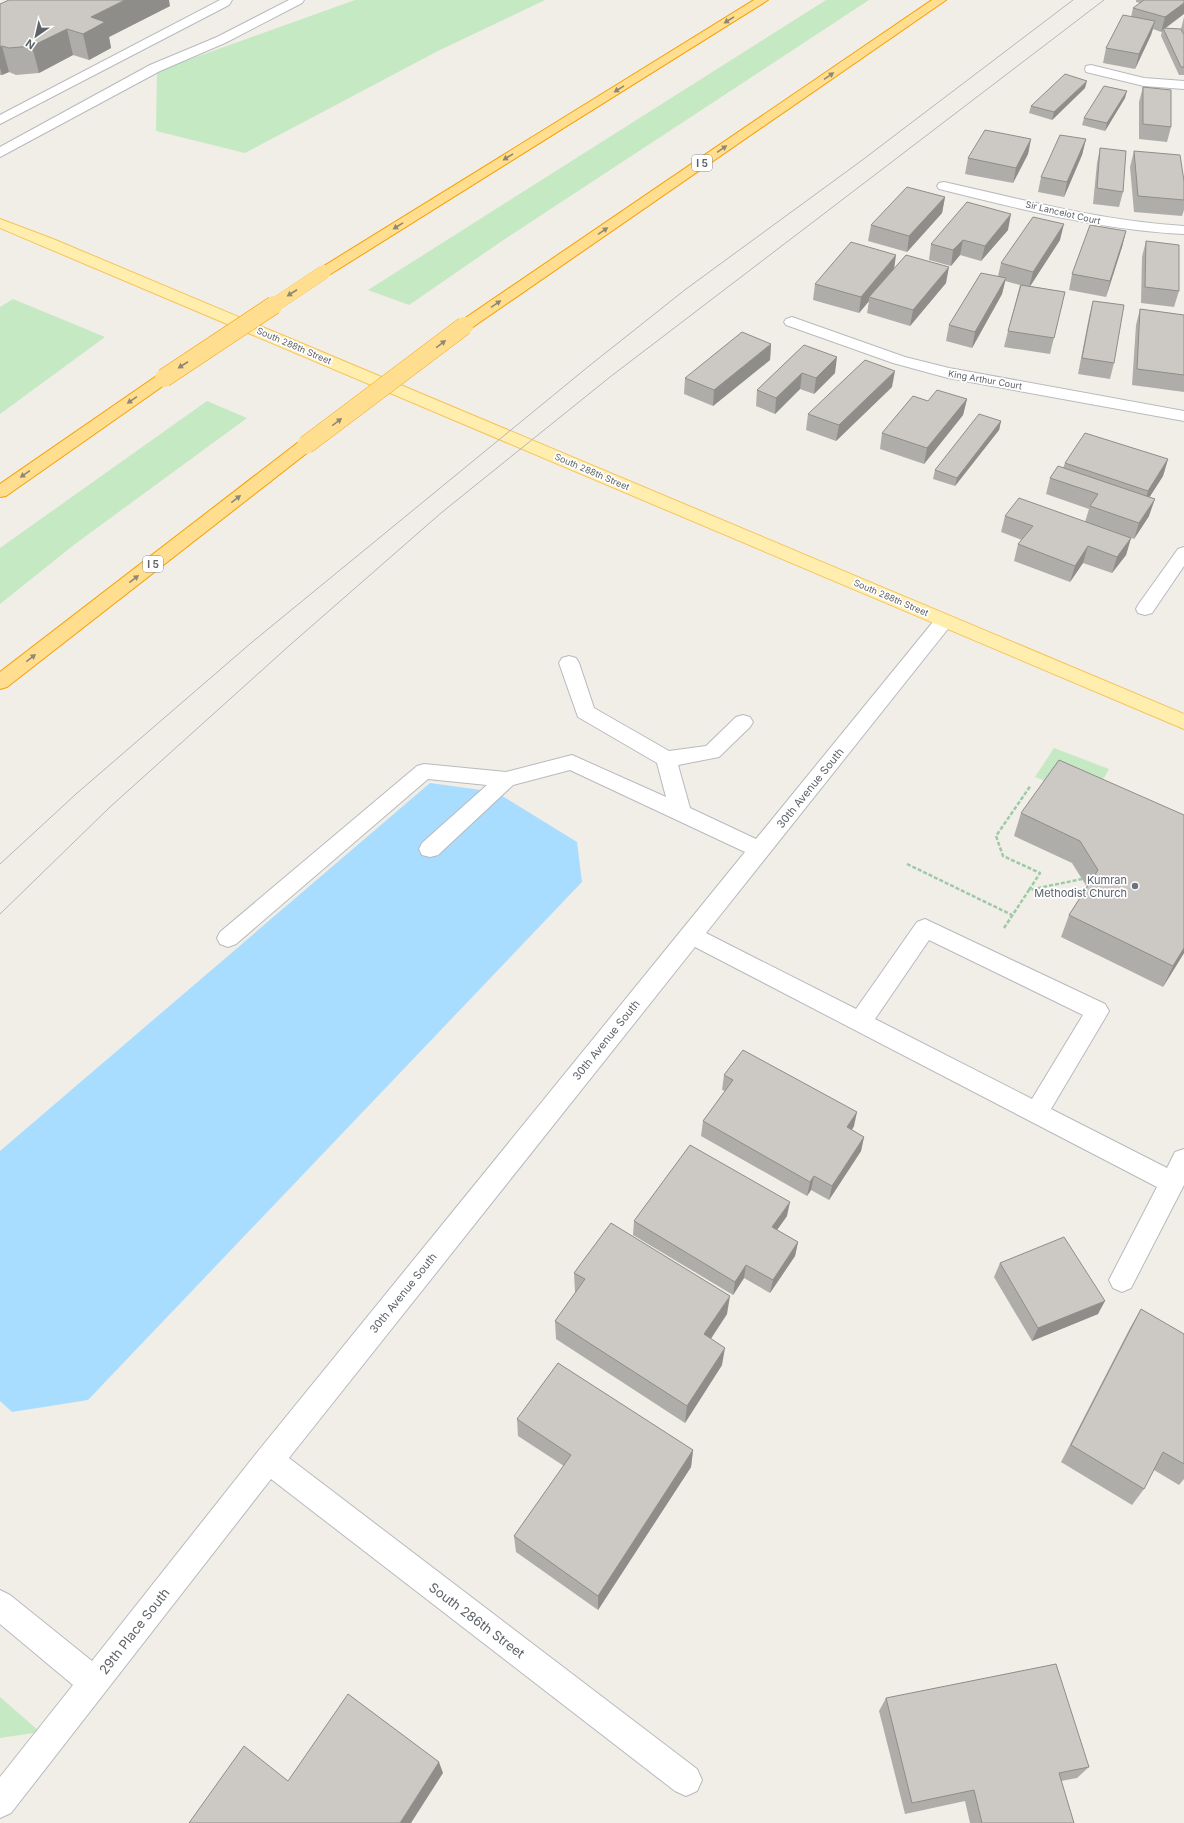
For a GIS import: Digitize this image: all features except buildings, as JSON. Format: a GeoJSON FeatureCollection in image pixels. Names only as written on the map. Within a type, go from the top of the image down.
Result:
{"type":"FeatureCollection","features":[{"type":"Feature","properties":{"kind":"highway"},"geometry":{"type":"LineString","coordinates":[[0,492],[164,378],[324,272],[762,0]]}},
{"type":"Feature","properties":{"kind":"highway","name":"I 5"},"geometry":{"type":"LineString","coordinates":[[0,682],[306,445],[464,326],[940,0]]}},
{"type":"Feature","properties":{"kind":"main road","name":"South 288th Street"},"geometry":{"type":"LineString","coordinates":[[0,224],[48,242],[1184,722]]}},
{"type":"Feature","properties":{"kind":"street"},"geometry":{"type":"LineString","coordinates":[[0,120],[225,2],[226,0]]}},
{"type":"Feature","properties":{"kind":"street"},"geometry":{"type":"LineString","coordinates":[[0,154],[155,68],[222,40],[298,0]]}},
{"type":"Feature","properties":{"kind":"street"},"geometry":{"type":"LineString","coordinates":[[1091,69],[1144,82],[1184,85]]}},
{"type":"Feature","properties":{"kind":"street","name":"Sir Lancelot Court"},"geometry":{"type":"LineString","coordinates":[[944,186],[1109,224],[1147,229],[1184,230]]}},
{"type":"Feature","properties":{"kind":"street","name":"King Arthur Court"},"geometry":{"type":"LineString","coordinates":[[792,322],[899,360],[948,373],[1184,416]]}},
{"type":"Feature","properties":{"kind":"street"},"geometry":{"type":"LineString","coordinates":[[1145,609],[1184,553]]}},
{"type":"Feature","properties":{"kind":"street","name":"30th Avenue South"},"geometry":{"type":"LineString","coordinates":[[269,1460],[944,621]]}},
{"type":"Feature","properties":{"kind":"street"},"geometry":{"type":"LineString","coordinates":[[569,663],[586,712],[666,759],[712,752],[743,722]]}},
{"type":"Feature","properties":{"kind":"street"},"geometry":{"type":"LineString","coordinates":[[666,759],[681,813]]}},
{"type":"Feature","properties":{"kind":"street"},"geometry":{"type":"LineString","coordinates":[[228,938],[424,771],[506,779],[572,762],[760,850]]}},
{"type":"Feature","properties":{"kind":"street"},"geometry":{"type":"LineString","coordinates":[[430,849],[506,779]]}},
{"type":"Feature","properties":{"kind":"street"},"geometry":{"type":"LineString","coordinates":[[860,1022],[926,928],[1097,1011],[1036,1113]]}},
{"type":"Feature","properties":{"kind":"street"},"geometry":{"type":"LineString","coordinates":[[691,935],[1172,1184]]}},
{"type":"Feature","properties":{"kind":"street"},"geometry":{"type":"LineString","coordinates":[[1122,1280],[1184,1160]]}},
{"type":"Feature","properties":{"kind":"street","name":"29th Place South"},"geometry":{"type":"LineString","coordinates":[[0,1802],[269,1460]]}},
{"type":"Feature","properties":{"kind":"street","name":"South 286th Street"},"geometry":{"type":"LineString","coordinates":[[269,1460],[686,1780]]}},
{"type":"Feature","properties":{"kind":"street"},"geometry":{"type":"LineString","coordinates":[[0,1606],[94,1683]]}},
{"type":"Feature","properties":{"kind":"path"},"geometry":{"type":"LineString","coordinates":[[985,956],[1040,873],[1003,856],[996,836],[1031,784]]}},
{"type":"Feature","properties":{"kind":"path"},"geometry":{"type":"LineString","coordinates":[[906,864],[1012,915]]}},
{"type":"Feature","properties":{"kind":"path"},"geometry":{"type":"LineString","coordinates":[[1029,890],[1082,879]]}},
{"type":"Feature","properties":{"kind":"green space"},"geometry":{"type":"Polygon","coordinates":[[[355,0],[545,0],[438,51],[245,153],[156,131],[157,71],[355,0]]]}},
{"type":"Feature","properties":{"kind":"green space"},"geometry":{"type":"Polygon","coordinates":[[[826,0],[869,0],[499,243],[409,305],[368,290],[826,0]]]}},
{"type":"Feature","properties":{"kind":"green space"},"geometry":{"type":"Polygon","coordinates":[[[13,299],[105,337],[0,414],[0,307],[13,299]]]}},
{"type":"Feature","properties":{"kind":"green space"},"geometry":{"type":"Polygon","coordinates":[[[207,401],[247,418],[75,544],[0,604],[0,548],[207,401]]]}},
{"type":"Feature","properties":{"kind":"green space"},"geometry":{"type":"Polygon","coordinates":[[[1054,748],[1109,769],[1091,800],[1035,777],[1054,748]]]}},
{"type":"Feature","properties":{"kind":"green space"},"geometry":{"type":"Polygon","coordinates":[[[0,1697],[40,1732],[0,1738],[0,1697]]]}},
{"type":"Feature","properties":{"kind":"water"},"geometry":{"type":"Polygon","coordinates":[[[430,783],[496,792],[577,842],[582,882],[88,1400],[12,1412],[0,1401],[0,1151],[430,783]]]}},
{"type":"Feature","properties":{"kind":"tram line"},"geometry":{"type":"LineString","coordinates":[[0,864],[76,794],[251,643],[589,366],[686,289],[861,161],[1073,0]]}},
{"type":"Feature","properties":{"kind":"tram line"},"geometry":{"type":"LineString","coordinates":[[0,914],[110,807],[290,645],[441,513],[610,377],[1104,0]]}},
{"type":"Feature","properties":{"kind":"place","name":"Kumran Methodist Church"},"geometry":{"type":"Point","coordinates":[1135,886]}}]}
